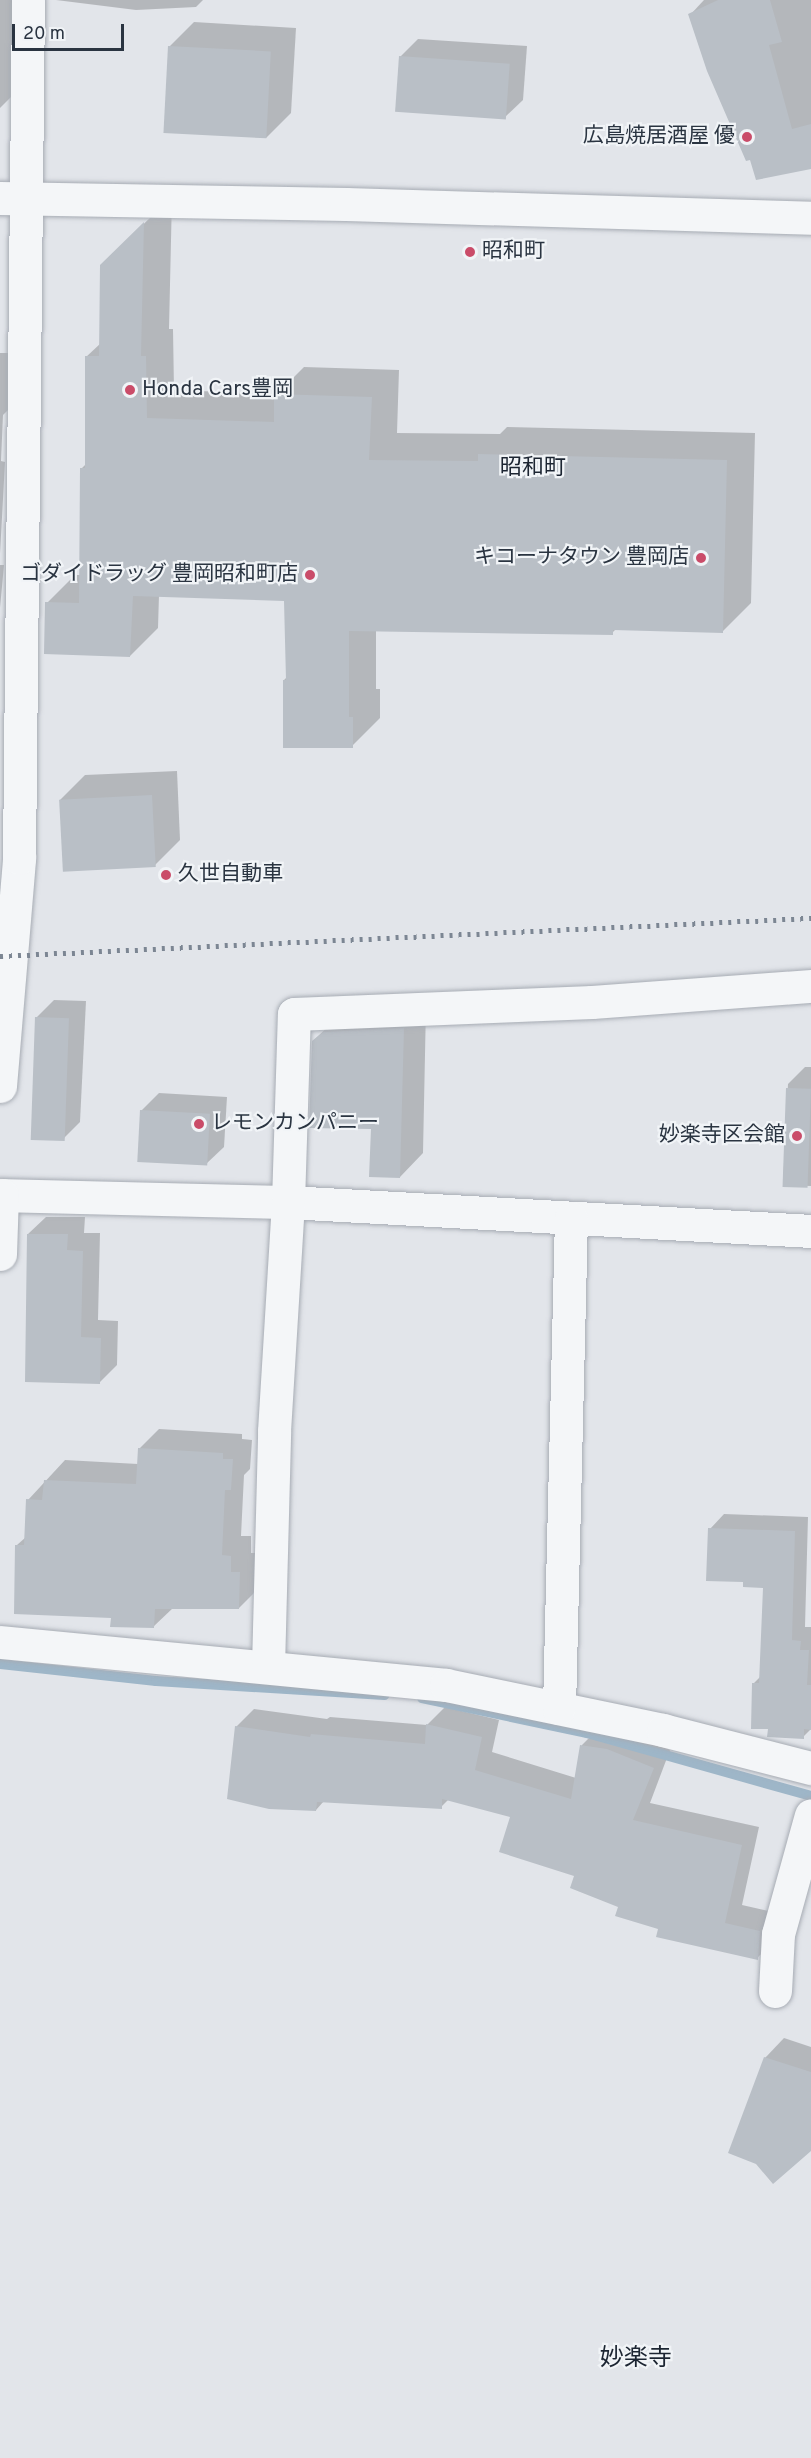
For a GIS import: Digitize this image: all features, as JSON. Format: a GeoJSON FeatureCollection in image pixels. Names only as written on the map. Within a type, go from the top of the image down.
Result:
{"type":"FeatureCollection","features":[{"type":"Feature","properties":{"kind":"street"},"geometry":{"type":"LineString","coordinates":[[0,1086],[8,889],[12,199],[28,0]]}},
{"type":"Feature","properties":{"kind":"street"},"geometry":{"type":"LineString","coordinates":[[12,199],[346,204],[811,218]]}},
{"type":"Feature","properties":{"kind":"street"},"geometry":{"type":"LineString","coordinates":[[268,1667],[274,1431],[288,1202],[294,1014],[592,1002],[811,986]]}},
{"type":"Feature","properties":{"kind":"street"},"geometry":{"type":"LineString","coordinates":[[0,1254],[1,1195],[288,1202],[811,1231]]}},
{"type":"Feature","properties":{"kind":"street"},"geometry":{"type":"LineString","coordinates":[[559,1708],[571,1218]]}},
{"type":"Feature","properties":{"kind":"street"},"geometry":{"type":"LineString","coordinates":[[0,1642],[446,1684],[663,1730],[811,1768]]}},
{"type":"Feature","properties":{"kind":"street"},"geometry":{"type":"LineString","coordinates":[[776,1990],[778,1934],[811,1815]]}},
{"type":"Feature","properties":{"kind":"building"},"geometry":{"type":"Polygon","coordinates":[[[718,0],[770,0],[782,42],[769,45],[792,129],[811,124],[811,169],[756,180],[750,160],[746,161],[707,71],[688,14],[718,0]]]}},
{"type":"Feature","properties":{"kind":"building"},"geometry":{"type":"Polygon","coordinates":[[[168,46],[271,51],[266,138],[163,133],[168,46]]]}},
{"type":"Feature","properties":{"kind":"building"},"geometry":{"type":"Polygon","coordinates":[[[399,56],[510,64],[506,120],[395,112],[399,56]]]}},
{"type":"Feature","properties":{"kind":"building"},"geometry":{"type":"Polygon","coordinates":[[[144,222],[141,356],[146,356],[147,418],[274,422],[274,394],[372,397],[369,460],[478,461],[478,454],[727,460],[723,633],[613,630],[613,635],[349,631],[349,717],[353,717],[353,748],[283,748],[283,680],[286,680],[284,601],[133,596],[130,657],[44,654],[45,602],[79,603],[80,468],[85,468],[85,356],[99,356],[100,265],[144,222]]]}},
{"type":"Feature","properties":{"kind":"building"},"geometry":{"type":"Polygon","coordinates":[[[152,795],[156,867],[63,872],[59,800],[152,795]]]}},
{"type":"Feature","properties":{"kind":"building"},"geometry":{"type":"Polygon","coordinates":[[[35,1017],[69,1018],[65,1141],[31,1140],[35,1017]]]}},
{"type":"Feature","properties":{"kind":"building"},"geometry":{"type":"Polygon","coordinates":[[[404,1028],[400,1178],[369,1177],[371,1129],[309,1128],[312,1041],[323,1032],[404,1028]]]}},
{"type":"Feature","properties":{"kind":"building","name":"妙楽寺区会館"},"geometry":{"type":"Polygon","coordinates":[[[786,1088],[811,1089],[808,1188],[783,1187],[786,1088]]]}},
{"type":"Feature","properties":{"kind":"building"},"geometry":{"type":"Polygon","coordinates":[[[140,1110],[210,1114],[207,1166],[137,1162],[140,1110]]]}},
{"type":"Feature","properties":{"kind":"building"},"geometry":{"type":"Polygon","coordinates":[[[27,1234],[68,1234],[67,1250],[83,1251],[81,1337],[101,1338],[100,1384],[25,1382],[27,1234]]]}},
{"type":"Feature","properties":{"kind":"building"},"geometry":{"type":"Polygon","coordinates":[[[138,1448],[223,1453],[223,1459],[233,1459],[231,1490],[225,1490],[222,1555],[231,1556],[231,1572],[240,1572],[239,1609],[155,1609],[154,1628],[110,1627],[111,1618],[14,1614],[15,1545],[24,1545],[26,1499],[42,1500],[44,1480],[136,1484],[138,1448]]]}},
{"type":"Feature","properties":{"kind":"building"},"geometry":{"type":"Polygon","coordinates":[[[708,1528],[795,1531],[792,1640],[801,1641],[800,1650],[809,1650],[807,1685],[811,1685],[811,1730],[804,1729],[804,1739],[767,1737],[768,1729],[751,1729],[752,1683],[759,1683],[763,1588],[743,1587],[743,1582],[706,1581],[708,1528]]]}},
{"type":"Feature","properties":{"kind":"building"},"geometry":{"type":"Polygon","coordinates":[[[426,1724],[482,1737],[475,1770],[571,1799],[580,1745],[607,1749],[654,1768],[633,1820],[742,1845],[725,1923],[760,1931],[758,1960],[656,1937],[658,1929],[615,1916],[618,1907],[570,1888],[574,1876],[499,1852],[510,1817],[442,1799],[442,1809],[317,1802],[316,1811],[269,1809],[227,1799],[235,1726],[310,1737],[311,1734],[425,1744],[426,1724]]]}},
{"type":"Feature","properties":{"kind":"building"},"geometry":{"type":"Polygon","coordinates":[[[764,2057],[811,2072],[811,2151],[773,2184],[756,2164],[728,2153],[764,2057]]]}},
{"type":"Feature","properties":{"kind":"waterway"},"geometry":{"type":"LineString","coordinates":[[0,1664],[156,1681],[385,1695]]}},
{"type":"Feature","properties":{"kind":"waterway"},"geometry":{"type":"LineString","coordinates":[[422,1698],[587,1733],[811,1796]]}},
{"type":"Feature","properties":{"kind":"railway"},"geometry":{"type":"LineString","coordinates":[[0,956],[811,918]]}},
{"type":"Feature","properties":{"kind":"place","name":"広島焼居酒屋 優"},"geometry":{"type":"Point","coordinates":[747,137]}},
{"type":"Feature","properties":{"kind":"place","name":"昭和町"},"geometry":{"type":"Point","coordinates":[470,252]}},
{"type":"Feature","properties":{"kind":"place","name":"Honda Cars豊岡"},"geometry":{"type":"Point","coordinates":[130,390]}},
{"type":"Feature","properties":{"kind":"place","name":"キコーナタウン 豊岡店"},"geometry":{"type":"Point","coordinates":[701,558]}},
{"type":"Feature","properties":{"kind":"place","name":"ゴダイドラッグ 豊岡昭和町店"},"geometry":{"type":"Point","coordinates":[310,575]}},
{"type":"Feature","properties":{"kind":"place","name":"久世自動車"},"geometry":{"type":"Point","coordinates":[166,875]}},
{"type":"Feature","properties":{"kind":"place","name":"レモンカンパニー"},"geometry":{"type":"Point","coordinates":[199,1124]}},
{"type":"Feature","properties":{"kind":"place","name":"妙楽寺区会館"},"geometry":{"type":"Point","coordinates":[797,1136]}},
{"type":"Feature","properties":{"kind":"district","name":"昭和町"},"geometry":{"type":"Point","coordinates":[533,469]}},
{"type":"Feature","properties":{"kind":"district","name":"妙楽寺"},"geometry":{"type":"Point","coordinates":[636,2360]}}]}
